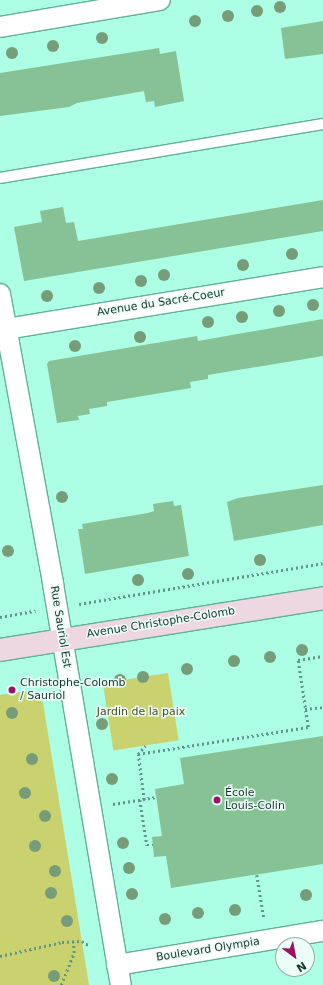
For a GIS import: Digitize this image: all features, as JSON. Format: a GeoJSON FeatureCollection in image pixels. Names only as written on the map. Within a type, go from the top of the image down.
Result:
{"type":"FeatureCollection","features":[{"type":"Feature","properties":{"kind":"main road","name":"Avenue Christophe-Colomb"},"geometry":{"type":"LineString","coordinates":[[0,650],[323,598]]}},
{"type":"Feature","properties":{"kind":"street"},"geometry":{"type":"LineString","coordinates":[[0,27],[160,0]]}},
{"type":"Feature","properties":{"kind":"street","name":"Avenue du Sacré-Coeur"},"geometry":{"type":"LineString","coordinates":[[3,330],[323,276]]}},
{"type":"Feature","properties":{"kind":"street","name":"Rue Sauriol Est"},"geometry":{"type":"LineString","coordinates":[[0,294],[3,330],[62,639],[121,985]]}},
{"type":"Feature","properties":{"kind":"street","name":"Boulevard Olympia"},"geometry":{"type":"LineString","coordinates":[[117,965],[323,931]]}},
{"type":"Feature","properties":{"kind":"lane"},"geometry":{"type":"LineString","coordinates":[[0,178],[323,124]]}},
{"type":"Feature","properties":{"kind":"path"},"geometry":{"type":"LineString","coordinates":[[90,602],[323,563]]}},
{"type":"Feature","properties":{"kind":"path"},"geometry":{"type":"LineString","coordinates":[[0,617],[11,615]]}},
{"type":"Feature","properties":{"kind":"path"},"geometry":{"type":"LineString","coordinates":[[138,754],[308,727],[298,660],[323,656]]}},
{"type":"Feature","properties":{"kind":"path"},"geometry":{"type":"LineString","coordinates":[[305,709],[323,706]]}},
{"type":"Feature","properties":{"kind":"path"},"geometry":{"type":"LineString","coordinates":[[144,800],[138,754],[145,746]]}},
{"type":"Feature","properties":{"kind":"path"},"geometry":{"type":"LineString","coordinates":[[109,804],[156,797]]}},
{"type":"Feature","properties":{"kind":"path"},"geometry":{"type":"LineString","coordinates":[[140,800],[147,845],[153,845]]}},
{"type":"Feature","properties":{"kind":"path"},"geometry":{"type":"LineString","coordinates":[[257,875],[264,918]]}},
{"type":"Feature","properties":{"kind":"path"},"geometry":{"type":"LineString","coordinates":[[0,956],[73,942],[85,942]]}},
{"type":"Feature","properties":{"kind":"path"},"geometry":{"type":"LineString","coordinates":[[61,985],[74,953],[73,942]]}},
{"type":"Feature","properties":{"kind":"green space","name":"Jardin de la paix"},"geometry":{"type":"Polygon","coordinates":[[[168,673],[179,740],[113,750],[103,683],[168,673]]]}},
{"type":"Feature","properties":{"kind":"green space"},"geometry":{"type":"Polygon","coordinates":[[[29,691],[37,695],[43,703],[89,985],[0,985],[0,695],[29,691]]]}},
{"type":"Feature","properties":{"kind":"building"},"geometry":{"type":"Polygon","coordinates":[[[323,21],[323,54],[285,59],[281,28],[323,21]]]}},
{"type":"Feature","properties":{"kind":"building"},"geometry":{"type":"Polygon","coordinates":[[[159,48],[160,54],[176,51],[184,101],[155,107],[154,101],[146,102],[144,91],[77,103],[69,107],[0,116],[0,73],[159,48]]]}},
{"type":"Feature","properties":{"kind":"building"},"geometry":{"type":"Polygon","coordinates":[[[323,200],[323,231],[24,281],[14,227],[42,222],[40,211],[63,207],[66,223],[74,222],[78,241],[323,200]]]}},
{"type":"Feature","properties":{"kind":"building"},"geometry":{"type":"Polygon","coordinates":[[[323,319],[323,356],[208,375],[208,379],[190,382],[191,388],[107,402],[107,406],[89,409],[90,414],[78,416],[79,420],[57,423],[47,364],[49,361],[197,336],[198,341],[323,319]]]}},
{"type":"Feature","properties":{"kind":"building"},"geometry":{"type":"Polygon","coordinates":[[[323,485],[323,525],[234,541],[227,502],[238,498],[323,485]]]}},
{"type":"Feature","properties":{"kind":"building"},"geometry":{"type":"Polygon","coordinates":[[[173,501],[174,506],[181,505],[189,556],[85,574],[78,529],[83,529],[82,524],[148,513],[154,511],[153,504],[173,501]]]}},
{"type":"Feature","properties":{"kind":"building"},"geometry":{"type":"Polygon","coordinates":[[[323,736],[323,864],[171,888],[166,856],[154,857],[152,837],[162,836],[155,789],[184,784],[180,758],[323,736]]]}},
{"type":"Feature","properties":{"kind":"place","name":"Christophe-Colomb / Sauriol"},"geometry":{"type":"Point","coordinates":[12,690]}},
{"type":"Feature","properties":{"kind":"place","name":"École Louis-Colin"},"geometry":{"type":"Point","coordinates":[217,800]}}]}
